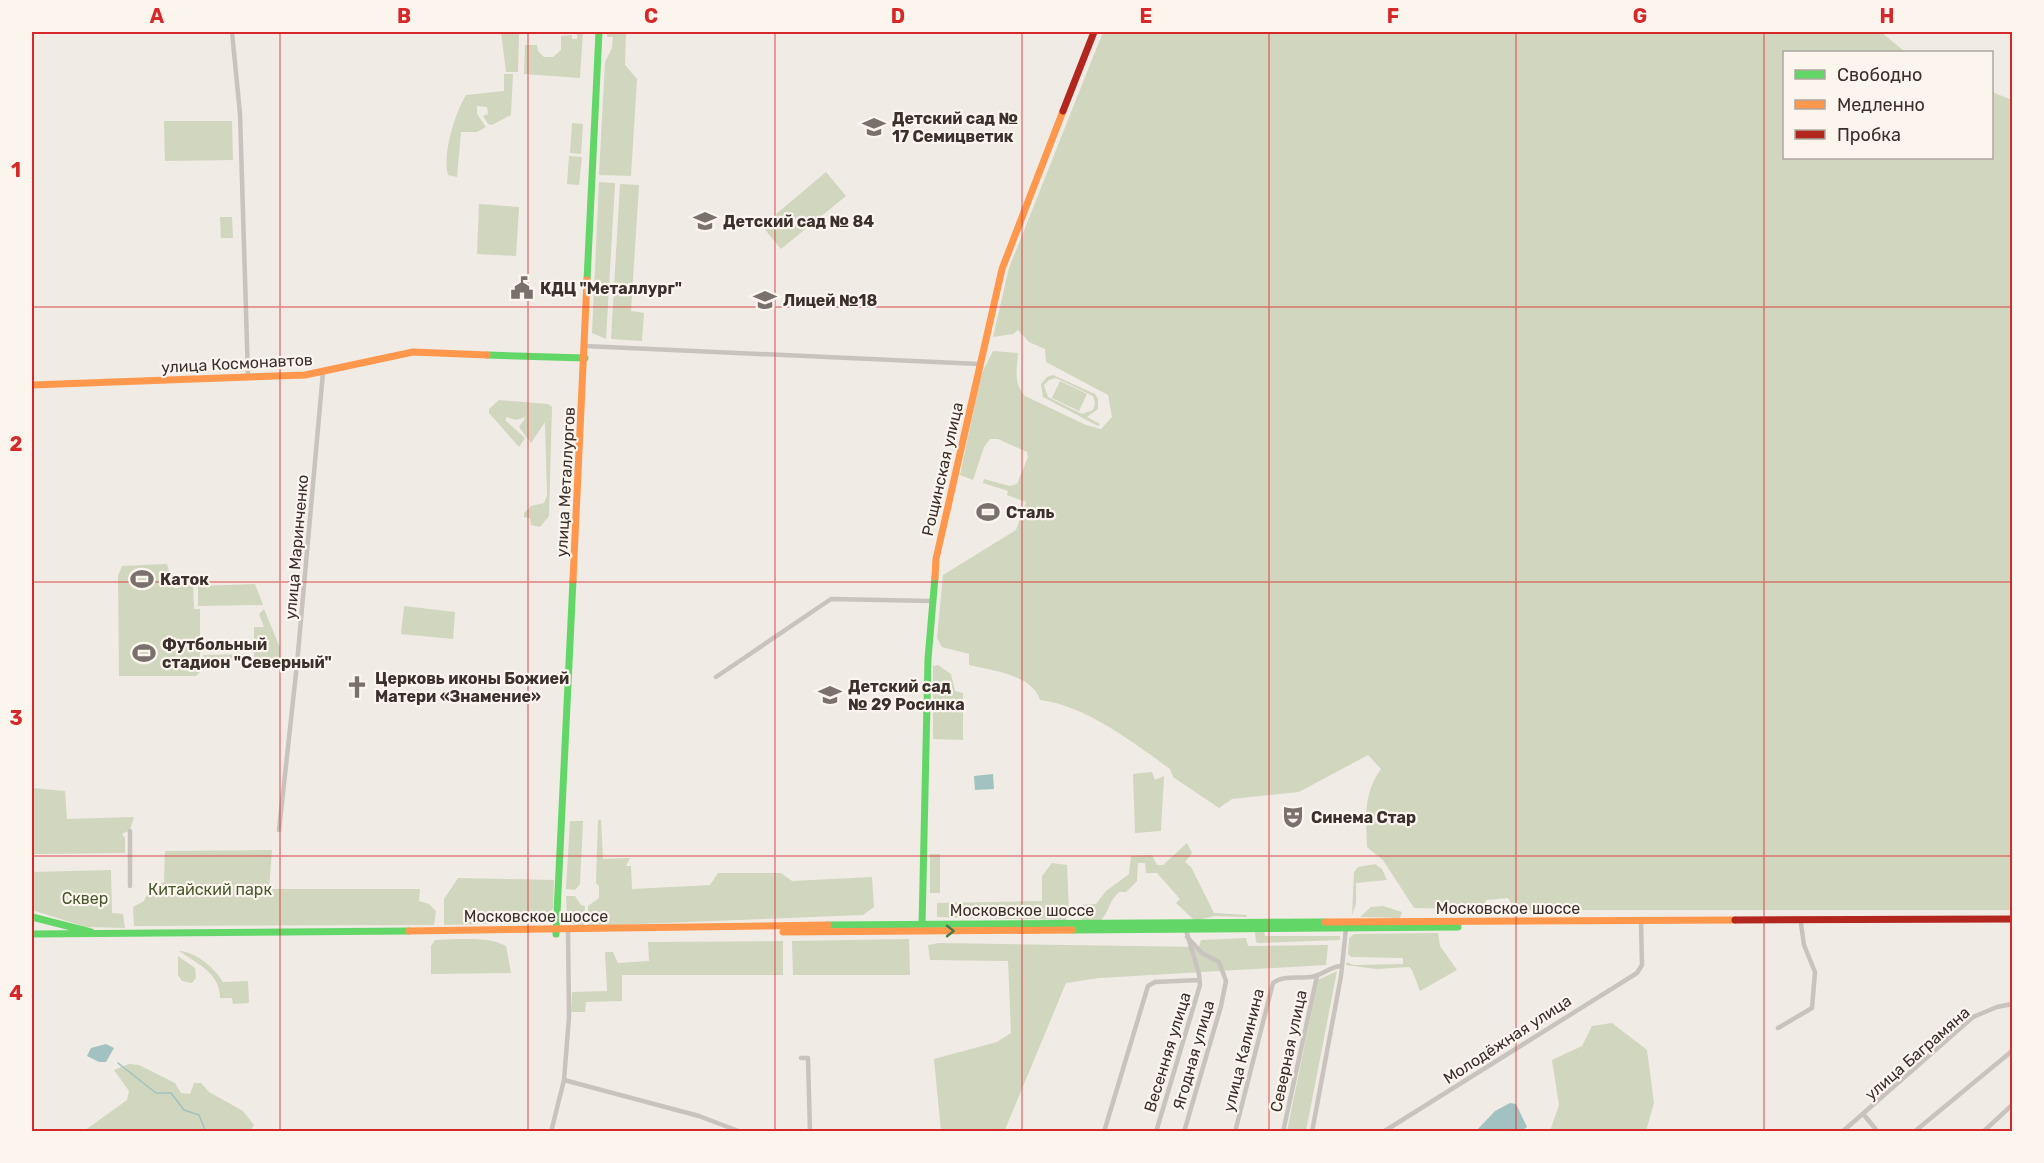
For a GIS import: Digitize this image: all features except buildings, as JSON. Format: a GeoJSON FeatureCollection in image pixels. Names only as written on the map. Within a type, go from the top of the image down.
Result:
{"type":"FeatureCollection","features":[{"type":"Feature","properties":{"kind":"main road","name":"улица Металлургов"},"geometry":{"type":"LineString","coordinates":[[556,932],[599,32]]}},
{"type":"Feature","properties":{"kind":"main road","name":"Рощинская улица"},"geometry":{"type":"LineString","coordinates":[[922,932],[931,601],[936,559],[979,364],[1008,250],[1094,32]]}},
{"type":"Feature","properties":{"kind":"main road","name":"улица Космонавтов"},"geometry":{"type":"LineString","coordinates":[[32,385],[323,372],[413,352],[585,358]]}},
{"type":"Feature","properties":{"kind":"main road"},"geometry":{"type":"LineString","coordinates":[[32,917],[94,933]]}},
{"type":"Feature","properties":{"kind":"main road","name":"Московское шоссе"},"geometry":{"type":"LineString","coordinates":[[568,932],[922,923],[1346,925],[2013,918]]}},
{"type":"Feature","properties":{"kind":"main road","name":"Московское шоссе"},"geometry":{"type":"LineString","coordinates":[[1641,923],[2013,924]]}},
{"type":"Feature","properties":{"kind":"main road","name":"Московское шоссе"},"geometry":{"type":"LineString","coordinates":[[32,934],[922,932],[1187,934],[1346,925]]}},
{"type":"Feature","properties":{"kind":"main road","name":"Московское шоссе"},"geometry":{"type":"LineString","coordinates":[[32,939],[556,932]]}},
{"type":"Feature","properties":{"kind":"street"},"geometry":{"type":"LineString","coordinates":[[232,32],[240,114],[248,377]]}},
{"type":"Feature","properties":{"kind":"street"},"geometry":{"type":"LineString","coordinates":[[585,346],[979,364]]}},
{"type":"Feature","properties":{"kind":"street","name":"улица Маринченко"},"geometry":{"type":"LineString","coordinates":[[279,830],[297,664],[323,372]]}},
{"type":"Feature","properties":{"kind":"street"},"geometry":{"type":"LineString","coordinates":[[716,677],[831,599],[931,601]]}},
{"type":"Feature","properties":{"kind":"street"},"geometry":{"type":"LineString","coordinates":[[130,831],[130,886]]}},
{"type":"Feature","properties":{"kind":"street","name":"Молодёжная улица"},"geometry":{"type":"LineString","coordinates":[[1383,1131],[1636,973],[1642,965],[1641,923]]}},
{"type":"Feature","properties":{"kind":"street"},"geometry":{"type":"LineString","coordinates":[[1778,1028],[1812,1008],[1815,972],[1804,945],[1801,924]]}},
{"type":"Feature","properties":{"kind":"street"},"geometry":{"type":"LineString","coordinates":[[1311,1131],[1342,966],[1346,925]]}},
{"type":"Feature","properties":{"kind":"street"},"geometry":{"type":"LineString","coordinates":[[553,1130],[564,1080],[569,1017],[568,932]]}},
{"type":"Feature","properties":{"kind":"street"},"geometry":{"type":"LineString","coordinates":[[1104,1131],[1150,985],[1198,980],[1199,974],[1187,934]]}},
{"type":"Feature","properties":{"kind":"street","name":"Ягодная улица"},"geometry":{"type":"LineString","coordinates":[[1184,1131],[1226,986],[1219,962],[1202,953],[1187,934]]}},
{"type":"Feature","properties":{"kind":"street"},"geometry":{"type":"LineString","coordinates":[[1316,976],[1331,967],[1342,966]]}},
{"type":"Feature","properties":{"kind":"street","name":"улица Калинина"},"geometry":{"type":"LineString","coordinates":[[1235,1131],[1273,983],[1281,979],[1316,976]]}},
{"type":"Feature","properties":{"kind":"street","name":"Северная улица"},"geometry":{"type":"LineString","coordinates":[[1283,1131],[1316,976]]}},
{"type":"Feature","properties":{"kind":"street","name":"Весенняя улица"},"geometry":{"type":"LineString","coordinates":[[1156,1131],[1189,1025],[1200,985],[1198,980]]}},
{"type":"Feature","properties":{"kind":"street","name":"улица Баграмяна"},"geometry":{"type":"LineString","coordinates":[[1842,1131],[1864,1115],[1973,1017],[1996,1007],[2013,1004]]}},
{"type":"Feature","properties":{"kind":"street"},"geometry":{"type":"LineString","coordinates":[[1914,1131],[2013,1052]]}},
{"type":"Feature","properties":{"kind":"street"},"geometry":{"type":"LineString","coordinates":[[801,1058],[808,1058],[810,1131]]}},
{"type":"Feature","properties":{"kind":"street"},"geometry":{"type":"LineString","coordinates":[[564,1080],[699,1116],[741,1131]]}},
{"type":"Feature","properties":{"kind":"street"},"geometry":{"type":"LineString","coordinates":[[1983,1131],[2013,1106]]}},
{"type":"Feature","properties":{"kind":"street"},"geometry":{"type":"LineString","coordinates":[[1864,1115],[1878,1131]]}},
{"type":"Feature","properties":{"kind":"green space"},"geometry":{"type":"Polygon","coordinates":[[[501,32],[519,32],[518,72],[506,72],[501,32]]]}},
{"type":"Feature","properties":{"kind":"green space"},"geometry":{"type":"Polygon","coordinates":[[[560,32],[583,32],[580,78],[524,74],[525,45],[537,45],[538,51],[544,57],[553,57],[561,50],[561,36],[572,35],[572,39],[577,39],[577,33],[561,34],[560,32]]]}},
{"type":"Feature","properties":{"kind":"green space"},"geometry":{"type":"Polygon","coordinates":[[[607,32],[626,32],[625,65],[637,79],[631,176],[599,175],[605,62],[612,48],[613,37],[607,37],[607,32]]]}},
{"type":"Feature","properties":{"kind":"green space"},"geometry":{"type":"Polygon","coordinates":[[[1103,32],[1881,32],[1904,51],[1783,51],[1783,159],[1993,159],[1993,92],[2012,100],[2012,910],[1515,910],[1508,898],[1486,900],[1483,909],[1414,908],[1383,860],[1367,847],[1368,797],[1381,769],[1368,755],[1299,792],[1232,799],[1219,808],[1173,777],[1170,769],[1141,748],[1091,717],[1057,703],[1040,700],[1036,691],[1020,679],[969,665],[969,654],[942,647],[937,638],[943,575],[1016,530],[1026,502],[1007,495],[1008,491],[983,483],[984,479],[1010,486],[1017,484],[1028,457],[1027,452],[998,439],[990,439],[984,447],[973,480],[960,475],[981,375],[993,351],[1018,353],[1017,381],[1025,396],[1086,425],[1101,429],[1112,417],[1108,395],[1046,362],[1045,349],[1029,342],[1018,330],[1013,334],[993,337],[1009,268],[1103,32]]]}},
{"type":"Feature","properties":{"kind":"green space"},"geometry":{"type":"Polygon","coordinates":[[[504,74],[513,74],[511,115],[492,125],[488,124],[483,116],[488,114],[487,107],[477,106],[477,114],[486,127],[477,132],[461,132],[457,177],[448,175],[448,146],[458,112],[466,95],[504,91],[504,74]]]}},
{"type":"Feature","properties":{"kind":"green space"},"geometry":{"type":"Polygon","coordinates":[[[164,121],[232,121],[233,160],[165,161],[164,121]]]}},
{"type":"Feature","properties":{"kind":"green space"},"geometry":{"type":"Polygon","coordinates":[[[572,123],[583,124],[581,154],[570,153],[572,123]]]}},
{"type":"Feature","properties":{"kind":"green space"},"geometry":{"type":"Polygon","coordinates":[[[569,156],[582,157],[579,185],[567,184],[569,156]]]}},
{"type":"Feature","properties":{"kind":"green space"},"geometry":{"type":"Polygon","coordinates":[[[826,172],[846,196],[781,249],[762,226],[826,172]]]}},
{"type":"Feature","properties":{"kind":"green space"},"geometry":{"type":"Polygon","coordinates":[[[599,182],[615,183],[606,339],[592,333],[599,182]]]}},
{"type":"Feature","properties":{"kind":"green space"},"geometry":{"type":"Polygon","coordinates":[[[620,184],[639,185],[631,311],[644,313],[642,341],[611,339],[620,184]]]}},
{"type":"Feature","properties":{"kind":"green space"},"geometry":{"type":"Polygon","coordinates":[[[479,204],[519,207],[516,256],[477,254],[479,204]]]}},
{"type":"Feature","properties":{"kind":"green space"},"geometry":{"type":"Polygon","coordinates":[[[220,217],[232,217],[233,238],[221,238],[220,217]]]}},
{"type":"Feature","properties":{"kind":"green space"},"geometry":{"type":"Polygon","coordinates":[[[1053,375],[1095,394],[1098,399],[1098,409],[1087,417],[1100,424],[1098,426],[1043,397],[1041,384],[1047,377],[1053,375]],[[1056,378],[1044,385],[1048,397],[1082,414],[1093,410],[1095,403],[1093,396],[1056,378]]]}},
{"type":"Feature","properties":{"kind":"green space"},"geometry":{"type":"Polygon","coordinates":[[[1060,381],[1087,394],[1079,411],[1052,398],[1060,381]]]}},
{"type":"Feature","properties":{"kind":"green space"},"geometry":{"type":"Polygon","coordinates":[[[499,400],[548,404],[552,407],[549,516],[540,527],[531,525],[530,518],[524,517],[524,513],[531,506],[544,503],[547,496],[545,422],[531,443],[519,427],[526,417],[516,420],[506,417],[506,421],[525,438],[519,447],[489,413],[489,409],[499,400]]]}},
{"type":"Feature","properties":{"kind":"green space"},"geometry":{"type":"Polygon","coordinates":[[[167,564],[174,588],[179,588],[180,584],[193,584],[194,609],[200,609],[200,672],[196,676],[119,676],[118,576],[122,566],[167,564]]]}},
{"type":"Feature","properties":{"kind":"green space"},"geometry":{"type":"Polygon","coordinates":[[[255,584],[263,605],[198,606],[198,586],[255,584]]]}},
{"type":"Feature","properties":{"kind":"green space"},"geometry":{"type":"Polygon","coordinates":[[[404,606],[455,612],[453,639],[401,634],[404,606]]]}},
{"type":"Feature","properties":{"kind":"green space"},"geometry":{"type":"Polygon","coordinates":[[[264,609],[280,648],[280,658],[254,658],[254,627],[264,627],[259,614],[264,609]]]}},
{"type":"Feature","properties":{"kind":"green space"},"geometry":{"type":"Polygon","coordinates":[[[250,654],[250,660],[203,661],[203,655],[250,654]]]}},
{"type":"Feature","properties":{"kind":"green space"},"geometry":{"type":"Polygon","coordinates":[[[938,665],[951,674],[955,691],[963,693],[963,740],[933,739],[933,666],[938,665]]]}},
{"type":"Feature","properties":{"kind":"green space"},"geometry":{"type":"Polygon","coordinates":[[[1152,772],[1155,780],[1164,776],[1161,831],[1135,833],[1133,774],[1152,772]]]}},
{"type":"Feature","properties":{"kind":"green space"},"geometry":{"type":"Polygon","coordinates":[[[32,788],[65,791],[67,819],[134,817],[130,830],[122,834],[125,838],[125,853],[32,854],[32,788]]]}},
{"type":"Feature","properties":{"kind":"green space"},"geometry":{"type":"Polygon","coordinates":[[[598,820],[601,820],[603,859],[630,858],[626,866],[631,866],[632,889],[710,885],[718,873],[781,873],[792,881],[872,877],[874,907],[863,915],[588,926],[588,906],[599,898],[599,886],[596,883],[598,820]]]}},
{"type":"Feature","properties":{"kind":"green space"},"geometry":{"type":"Polygon","coordinates":[[[570,821],[583,821],[580,884],[575,890],[566,889],[570,821]]]}},
{"type":"Feature","properties":{"kind":"green space"},"geometry":{"type":"Polygon","coordinates":[[[1187,843],[1192,853],[1185,862],[1191,867],[1214,913],[1247,915],[1246,917],[1214,916],[1195,921],[1176,903],[1180,899],[1157,873],[1146,873],[1145,863],[1138,863],[1137,881],[1126,892],[1119,892],[1101,920],[1082,920],[1078,915],[1078,905],[1096,904],[1106,891],[1129,874],[1131,856],[1152,855],[1157,865],[1163,865],[1187,843]]]}},
{"type":"Feature","properties":{"kind":"green space","name":"Китайский парк"},"geometry":{"type":"Polygon","coordinates":[[[272,850],[269,889],[420,889],[419,901],[429,904],[436,911],[434,925],[134,926],[133,907],[144,901],[149,890],[164,882],[165,851],[272,850]]]}},
{"type":"Feature","properties":{"kind":"green space"},"geometry":{"type":"Polygon","coordinates":[[[930,854],[940,854],[940,893],[930,893],[930,854]]]}},
{"type":"Feature","properties":{"kind":"green space"},"geometry":{"type":"Polygon","coordinates":[[[1052,863],[1067,865],[1069,912],[1066,920],[937,917],[937,903],[1042,901],[1042,876],[1052,863]]]}},
{"type":"Feature","properties":{"kind":"green space"},"geometry":{"type":"Polygon","coordinates":[[[1375,864],[1382,869],[1387,880],[1356,883],[1356,904],[1352,915],[1354,872],[1358,867],[1375,864]]]}},
{"type":"Feature","properties":{"kind":"green space","name":"Сквер"},"geometry":{"type":"Polygon","coordinates":[[[111,870],[112,913],[123,914],[125,928],[86,927],[32,910],[32,872],[111,870]]]}},
{"type":"Feature","properties":{"kind":"green space"},"geometry":{"type":"Polygon","coordinates":[[[458,878],[554,880],[553,908],[544,923],[523,912],[494,911],[486,924],[444,925],[444,899],[458,878]]]}},
{"type":"Feature","properties":{"kind":"green space"},"geometry":{"type":"Polygon","coordinates":[[[566,896],[575,896],[581,905],[585,906],[584,926],[567,923],[566,896]]]}},
{"type":"Feature","properties":{"kind":"green space"},"geometry":{"type":"Polygon","coordinates":[[[1383,906],[1402,912],[1400,918],[1360,917],[1371,907],[1383,906]]]}},
{"type":"Feature","properties":{"kind":"green space"},"geometry":{"type":"Polygon","coordinates":[[[1255,932],[1264,932],[1265,936],[1340,936],[1340,940],[1259,943],[1256,942],[1255,932]]]}},
{"type":"Feature","properties":{"kind":"green space"},"geometry":{"type":"Polygon","coordinates":[[[1438,933],[1440,946],[1457,970],[1420,991],[1409,967],[1376,969],[1346,965],[1347,962],[1353,965],[1403,964],[1403,958],[1351,957],[1348,954],[1349,938],[1354,934],[1438,933]]]}},
{"type":"Feature","properties":{"kind":"green space"},"geometry":{"type":"Polygon","coordinates":[[[1246,938],[1248,946],[1328,945],[1326,965],[1099,978],[1066,983],[1004,1132],[941,1131],[934,1059],[997,1042],[1011,1033],[1008,961],[930,960],[928,945],[939,943],[1199,947],[1201,940],[1246,938]]]}},
{"type":"Feature","properties":{"kind":"green space"},"geometry":{"type":"Polygon","coordinates":[[[909,939],[910,975],[793,975],[792,941],[909,939]]]}},
{"type":"Feature","properties":{"kind":"green space"},"geometry":{"type":"Polygon","coordinates":[[[435,940],[488,940],[506,946],[511,973],[431,974],[431,946],[435,940]]]}},
{"type":"Feature","properties":{"kind":"green space"},"geometry":{"type":"Polygon","coordinates":[[[783,941],[783,975],[622,975],[622,1001],[586,1002],[585,1012],[571,1012],[572,992],[607,991],[605,952],[613,952],[618,963],[649,961],[648,942],[783,941]]]}},
{"type":"Feature","properties":{"kind":"green space"},"geometry":{"type":"Polygon","coordinates":[[[179,951],[192,954],[204,962],[223,982],[248,981],[249,1003],[233,1004],[232,998],[220,998],[216,982],[207,970],[179,951]]]}},
{"type":"Feature","properties":{"kind":"green space"},"geometry":{"type":"Polygon","coordinates":[[[178,956],[195,968],[196,978],[192,983],[182,981],[178,975],[178,956]]]}},
{"type":"Feature","properties":{"kind":"green space"},"geometry":{"type":"Polygon","coordinates":[[[1337,971],[1306,1131],[1287,1131],[1318,980],[1337,971]]]}},
{"type":"Feature","properties":{"kind":"green space"},"geometry":{"type":"Polygon","coordinates":[[[1612,1023],[1647,1050],[1654,1103],[1646,1131],[1550,1131],[1559,1105],[1552,1060],[1582,1046],[1592,1026],[1612,1023]]]}},
{"type":"Feature","properties":{"kind":"green space"},"geometry":{"type":"Polygon","coordinates":[[[129,1064],[139,1065],[175,1083],[181,1093],[190,1094],[194,1083],[201,1083],[209,1092],[243,1111],[254,1125],[250,1132],[84,1131],[127,1100],[129,1091],[114,1070],[129,1064]]]}},
{"type":"Feature","properties":{"kind":"water"},"geometry":{"type":"Polygon","coordinates":[[[993,774],[994,789],[975,790],[974,776],[993,774]]]}},
{"type":"Feature","properties":{"kind":"water"},"geometry":{"type":"Polygon","coordinates":[[[106,1044],[114,1048],[106,1062],[99,1062],[87,1056],[91,1048],[106,1044]]]}},
{"type":"Feature","properties":{"kind":"water"},"geometry":{"type":"Polygon","coordinates":[[[1510,1103],[1516,1104],[1527,1127],[1521,1131],[1476,1131],[1495,1111],[1510,1103]]]}},
{"type":"Feature","properties":{"kind":"waterway"},"geometry":{"type":"LineString","coordinates":[[118,1063],[156,1093],[171,1093],[184,1110],[199,1115],[206,1132]]}},
{"type":"Feature","properties":{"kind":"traffic: fast"},"geometry":{"type":"LineString","coordinates":[[587,280],[599,32]]}},
{"type":"Feature","properties":{"kind":"traffic: fast"},"geometry":{"type":"LineString","coordinates":[[487,355],[585,358]]}},
{"type":"Feature","properties":{"kind":"traffic: fast"},"geometry":{"type":"LineString","coordinates":[[922,926],[928,659],[935,577]]}},
{"type":"Feature","properties":{"kind":"traffic: fast"},"geometry":{"type":"LineString","coordinates":[[556,934],[573,580]]}},
{"type":"Feature","properties":{"kind":"traffic: fast"},"geometry":{"type":"LineString","coordinates":[[32,917],[91,932]]}},
{"type":"Feature","properties":{"kind":"traffic: fast"},"geometry":{"type":"LineString","coordinates":[[828,925],[1325,922]]}},
{"type":"Feature","properties":{"kind":"traffic: fast"},"geometry":{"type":"LineString","coordinates":[[1072,930],[1458,927]]}},
{"type":"Feature","properties":{"kind":"traffic: fast"},"geometry":{"type":"LineString","coordinates":[[32,934],[409,931]]}},
{"type":"Feature","properties":{"kind":"traffic: slow"},"geometry":{"type":"LineString","coordinates":[[935,577],[936,559],[1002,269],[1063,111]]}},
{"type":"Feature","properties":{"kind":"traffic: slow"},"geometry":{"type":"LineString","coordinates":[[573,580],[587,280]]}},
{"type":"Feature","properties":{"kind":"traffic: slow"},"geometry":{"type":"LineString","coordinates":[[32,385],[305,375],[413,352],[487,355]]}},
{"type":"Feature","properties":{"kind":"traffic: slow"},"geometry":{"type":"LineString","coordinates":[[1325,922],[1735,920]]}},
{"type":"Feature","properties":{"kind":"traffic: slow"},"geometry":{"type":"LineString","coordinates":[[409,931],[828,925]]}},
{"type":"Feature","properties":{"kind":"traffic: slow"},"geometry":{"type":"LineString","coordinates":[[783,932],[1072,930]]}},
{"type":"Feature","properties":{"kind":"traffic: jam"},"geometry":{"type":"LineString","coordinates":[[1063,111],[1094,32]]}},
{"type":"Feature","properties":{"kind":"traffic: jam"},"geometry":{"type":"LineString","coordinates":[[1735,920],[2012,919]]}},
{"type":"Feature","properties":{"kind":"place","name":"Детский сад № 17 Семицветик"},"geometry":{"type":"Point","coordinates":[874,127]}},
{"type":"Feature","properties":{"kind":"place","name":"Детский сад № 84"},"geometry":{"type":"Point","coordinates":[705,221]}},
{"type":"Feature","properties":{"kind":"place","name":"КДЦ \"Металлург\""},"geometry":{"type":"Point","coordinates":[522,288]}},
{"type":"Feature","properties":{"kind":"place","name":"Лицей №18"},"geometry":{"type":"Point","coordinates":[765,300]}},
{"type":"Feature","properties":{"kind":"place","name":"Сталь"},"geometry":{"type":"Point","coordinates":[988,512]}},
{"type":"Feature","properties":{"kind":"place","name":"Каток"},"geometry":{"type":"Point","coordinates":[142,579]}},
{"type":"Feature","properties":{"kind":"place","name":"Футбольный стадион \"Северный\""},"geometry":{"type":"Point","coordinates":[144,653]}},
{"type":"Feature","properties":{"kind":"place","name":"Церковь иконы Божией Матери «Знамение»"},"geometry":{"type":"Point","coordinates":[357,687]}},
{"type":"Feature","properties":{"kind":"place","name":"Детский сад № 29 Росинка"},"geometry":{"type":"Point","coordinates":[830,695]}},
{"type":"Feature","properties":{"kind":"place","name":"Синема Стар"},"geometry":{"type":"Point","coordinates":[1293,817]}}]}
